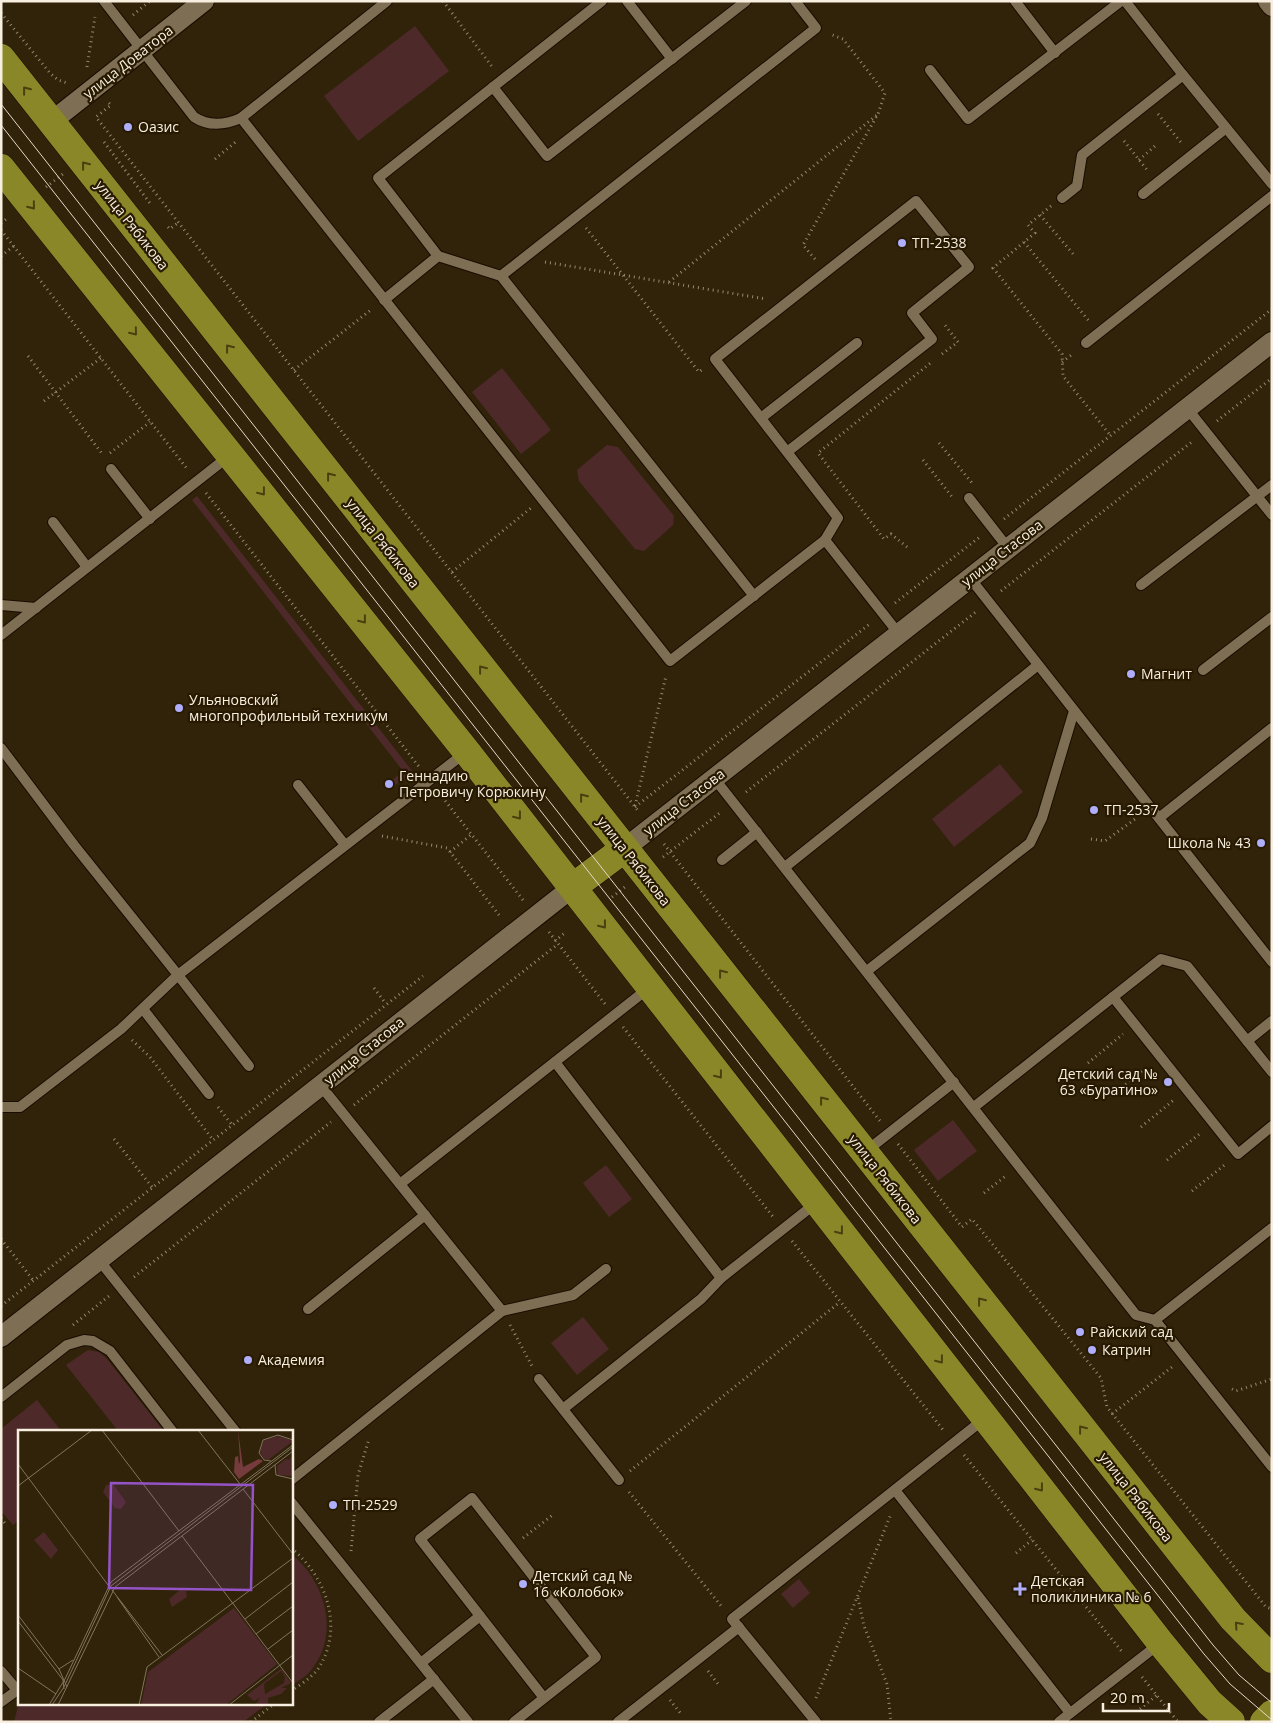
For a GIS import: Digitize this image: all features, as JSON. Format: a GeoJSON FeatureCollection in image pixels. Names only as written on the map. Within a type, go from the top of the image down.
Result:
{"type":"FeatureCollection","features":[{"type":"Feature","properties":{"kind":"main road","name":"улица Рябикова"},"geometry":{"type":"LineString","coordinates":[[1,58],[1233,1619],[1272,1659]]}},
{"type":"Feature","properties":{"kind":"main road"},"geometry":{"type":"LineString","coordinates":[[1,168],[232,454],[467,752],[1160,1642],[1210,1703],[1231,1722]]}},
{"type":"Feature","properties":{"kind":"main road","name":"улица Стасова"},"geometry":{"type":"LineString","coordinates":[[573,887],[624,848]]}},
{"type":"Feature","properties":{"kind":"main road"},"geometry":{"type":"LineString","coordinates":[[1264,1722],[1272,1714]]}},
{"type":"Feature","properties":{"kind":"street","name":"улица Доватора"},"geometry":{"type":"LineString","coordinates":[[51,122],[204,1]]}},
{"type":"Feature","properties":{"kind":"street"},"geometry":{"type":"LineString","coordinates":[[1268,1],[1272,6]]}},
{"type":"Feature","properties":{"kind":"street","name":"улица Стасова"},"geometry":{"type":"LineString","coordinates":[[624,848],[1272,342]]}},
{"type":"Feature","properties":{"kind":"street","name":"улица Стасова"},"geometry":{"type":"LineString","coordinates":[[1,1337],[573,887]]}},
{"type":"Feature","properties":{"kind":"lane"},"geometry":{"type":"LineString","coordinates":[[104,1],[199,120],[222,124],[241,118],[387,1]]}},
{"type":"Feature","properties":{"kind":"lane"},"geometry":{"type":"LineString","coordinates":[[602,1],[378,178],[438,256],[501,276],[754,596]]}},
{"type":"Feature","properties":{"kind":"lane"},"geometry":{"type":"LineString","coordinates":[[627,1],[672,59]]}},
{"type":"Feature","properties":{"kind":"lane"},"geometry":{"type":"LineString","coordinates":[[493,87],[547,156],[746,1]]}},
{"type":"Feature","properties":{"kind":"lane"},"geometry":{"type":"LineString","coordinates":[[501,276],[816,28],[795,1]]}},
{"type":"Feature","properties":{"kind":"lane"},"geometry":{"type":"LineString","coordinates":[[1015,1],[1054,53]]}},
{"type":"Feature","properties":{"kind":"lane"},"geometry":{"type":"LineString","coordinates":[[930,70],[968,119],[1121,1]]}},
{"type":"Feature","properties":{"kind":"lane"},"geometry":{"type":"LineString","coordinates":[[1126,1],[1183,75],[1272,184]]}},
{"type":"Feature","properties":{"kind":"lane"},"geometry":{"type":"LineString","coordinates":[[1062,198],[1077,186],[1082,155],[1183,75]]}},
{"type":"Feature","properties":{"kind":"lane"},"geometry":{"type":"LineString","coordinates":[[241,118],[670,661],[825,540],[838,518],[715,359],[916,201],[969,267],[912,313],[932,339],[787,452]]}},
{"type":"Feature","properties":{"kind":"lane"},"geometry":{"type":"LineString","coordinates":[[1143,194],[1226,128]]}},
{"type":"Feature","properties":{"kind":"lane"},"geometry":{"type":"LineString","coordinates":[[1086,343],[1272,196]]}},
{"type":"Feature","properties":{"kind":"lane"},"geometry":{"type":"LineString","coordinates":[[384,300],[438,256]]}},
{"type":"Feature","properties":{"kind":"lane"},"geometry":{"type":"LineString","coordinates":[[761,418],[857,343]]}},
{"type":"Feature","properties":{"kind":"lane"},"geometry":{"type":"LineString","coordinates":[[1187,408],[1272,515]]}},
{"type":"Feature","properties":{"kind":"lane"},"geometry":{"type":"LineString","coordinates":[[1,635],[232,454]]}},
{"type":"Feature","properties":{"kind":"lane"},"geometry":{"type":"LineString","coordinates":[[111,469],[150,519]]}},
{"type":"Feature","properties":{"kind":"lane"},"geometry":{"type":"LineString","coordinates":[[1142,586],[1272,484]]}},
{"type":"Feature","properties":{"kind":"lane"},"geometry":{"type":"LineString","coordinates":[[969,498],[1008,548]]}},
{"type":"Feature","properties":{"kind":"lane"},"geometry":{"type":"LineString","coordinates":[[53,522],[87,567]]}},
{"type":"Feature","properties":{"kind":"lane"},"geometry":{"type":"LineString","coordinates":[[825,540],[899,634]]}},
{"type":"Feature","properties":{"kind":"lane"},"geometry":{"type":"LineString","coordinates":[[970,578],[1272,962]]}},
{"type":"Feature","properties":{"kind":"lane"},"geometry":{"type":"LineString","coordinates":[[1,605],[36,608]]}},
{"type":"Feature","properties":{"kind":"lane"},"geometry":{"type":"LineString","coordinates":[[1203,670],[1272,617]]}},
{"type":"Feature","properties":{"kind":"lane"},"geometry":{"type":"LineString","coordinates":[[785,867],[1038,665]]}},
{"type":"Feature","properties":{"kind":"lane"},"geometry":{"type":"LineString","coordinates":[[867,971],[1030,842],[1042,818],[1074,711]]}},
{"type":"Feature","properties":{"kind":"lane"},"geometry":{"type":"LineString","coordinates":[[1158,818],[1272,728]]}},
{"type":"Feature","properties":{"kind":"lane"},"geometry":{"type":"LineString","coordinates":[[1,748],[74,845],[249,1066]]}},
{"type":"Feature","properties":{"kind":"lane"},"geometry":{"type":"LineString","coordinates":[[1,1107],[20,1108],[121,1029],[178,975],[467,752]]}},
{"type":"Feature","properties":{"kind":"lane"},"geometry":{"type":"LineString","coordinates":[[714,778],[1136,1315],[1155,1320],[1272,1468]]}},
{"type":"Feature","properties":{"kind":"lane"},"geometry":{"type":"LineString","coordinates":[[298,785],[346,845]]}},
{"type":"Feature","properties":{"kind":"lane"},"geometry":{"type":"LineString","coordinates":[[722,860],[757,832]]}},
{"type":"Feature","properties":{"kind":"lane"},"geometry":{"type":"LineString","coordinates":[[974,1107],[1161,959],[1188,966],[1272,1072]]}},
{"type":"Feature","properties":{"kind":"lane"},"geometry":{"type":"LineString","coordinates":[[400,1184],[650,986]]}},
{"type":"Feature","properties":{"kind":"lane"},"geometry":{"type":"LineString","coordinates":[[1113,997],[1238,1154],[1272,1126]]}},
{"type":"Feature","properties":{"kind":"lane"},"geometry":{"type":"LineString","coordinates":[[142,1009],[209,1094]]}},
{"type":"Feature","properties":{"kind":"lane"},"geometry":{"type":"LineString","coordinates":[[1247,1041],[1272,1021]]}},
{"type":"Feature","properties":{"kind":"lane"},"geometry":{"type":"LineString","coordinates":[[555,1062],[721,1278]]}},
{"type":"Feature","properties":{"kind":"lane"},"geometry":{"type":"LineString","coordinates":[[864,1152],[954,1082]]}},
{"type":"Feature","properties":{"kind":"lane"},"geometry":{"type":"LineString","coordinates":[[321,1086],[502,1311]]}},
{"type":"Feature","properties":{"kind":"lane"},"geometry":{"type":"LineString","coordinates":[[563,1409],[701,1300],[721,1278],[818,1202]]}},
{"type":"Feature","properties":{"kind":"lane"},"geometry":{"type":"LineString","coordinates":[[308,1309],[426,1215]]}},
{"type":"Feature","properties":{"kind":"lane"},"geometry":{"type":"LineString","coordinates":[[1155,1320],[1272,1228]]}},
{"type":"Feature","properties":{"kind":"lane"},"geometry":{"type":"LineString","coordinates":[[99,1260],[234,1430]]}},
{"type":"Feature","properties":{"kind":"lane"},"geometry":{"type":"LineString","coordinates":[[292,1479],[502,1311],[573,1295],[606,1269]]}},
{"type":"Feature","properties":{"kind":"lane"},"geometry":{"type":"LineString","coordinates":[[1,1397],[67,1345],[84,1340],[93,1341],[110,1352],[171,1430]]}},
{"type":"Feature","properties":{"kind":"lane"},"geometry":{"type":"LineString","coordinates":[[539,1379],[619,1480]]}},
{"type":"Feature","properties":{"kind":"lane"},"geometry":{"type":"LineString","coordinates":[[618,1722],[986,1418]]}},
{"type":"Feature","properties":{"kind":"lane"},"geometry":{"type":"LineString","coordinates":[[897,1493],[1070,1713]]}},
{"type":"Feature","properties":{"kind":"lane"},"geometry":{"type":"LineString","coordinates":[[514,1722],[596,1657],[472,1498],[420,1539],[544,1698]]}},
{"type":"Feature","properties":{"kind":"lane"},"geometry":{"type":"LineString","coordinates":[[292,1503],[468,1722]]}},
{"type":"Feature","properties":{"kind":"lane"},"geometry":{"type":"LineString","coordinates":[[421,1663],[480,1616]]}},
{"type":"Feature","properties":{"kind":"lane"},"geometry":{"type":"LineString","coordinates":[[736,1623],[813,1718]]}},
{"type":"Feature","properties":{"kind":"lane"},"geometry":{"type":"LineString","coordinates":[[1059,1722],[1160,1642]]}},
{"type":"Feature","properties":{"kind":"lane"},"geometry":{"type":"LineString","coordinates":[[1,1671],[18,1690],[1,1702]]}},
{"type":"Feature","properties":{"kind":"lane"},"geometry":{"type":"LineString","coordinates":[[379,1722],[434,1679]]}},
{"type":"Feature","properties":{"kind":"path"},"geometry":{"type":"LineString","coordinates":[[443,1],[503,80]]}},
{"type":"Feature","properties":{"kind":"path"},"geometry":{"type":"LineString","coordinates":[[1,13],[54,77],[75,84]]}},
{"type":"Feature","properties":{"kind":"path"},"geometry":{"type":"LineString","coordinates":[[816,28],[842,39],[885,93],[878,114],[803,245],[825,272]]}},
{"type":"Feature","properties":{"kind":"path"},"geometry":{"type":"LineString","coordinates":[[1149,102],[1191,155]]}},
{"type":"Feature","properties":{"kind":"path"},"geometry":{"type":"LineString","coordinates":[[669,282],[878,114]]}},
{"type":"Feature","properties":{"kind":"path"},"geometry":{"type":"LineString","coordinates":[[96,116],[635,807]]}},
{"type":"Feature","properties":{"kind":"path"},"geometry":{"type":"LineString","coordinates":[[1114,129],[1157,182]]}},
{"type":"Feature","properties":{"kind":"path"},"geometry":{"type":"LineString","coordinates":[[215,158],[250,130]]}},
{"type":"Feature","properties":{"kind":"path"},"geometry":{"type":"LineString","coordinates":[[97,148],[111,136]]}},
{"type":"Feature","properties":{"kind":"path"},"geometry":{"type":"LineString","coordinates":[[104,142],[158,213]]}},
{"type":"Feature","properties":{"kind":"path"},"geometry":{"type":"LineString","coordinates":[[1139,160],[1155,146]]}},
{"type":"Feature","properties":{"kind":"path"},"geometry":{"type":"LineString","coordinates":[[42,191],[70,169]]}},
{"type":"Feature","properties":{"kind":"path"},"geometry":{"type":"LineString","coordinates":[[1062,198],[1028,225],[1035,233],[993,268],[1062,354],[1063,376],[1110,435]]}},
{"type":"Feature","properties":{"kind":"path"},"geometry":{"type":"LineString","coordinates":[[1,223],[12,214]]}},
{"type":"Feature","properties":{"kind":"path"},"geometry":{"type":"LineString","coordinates":[[1040,215],[1074,256]]}},
{"type":"Feature","properties":{"kind":"path"},"geometry":{"type":"LineString","coordinates":[[576,216],[699,372],[715,359]]}},
{"type":"Feature","properties":{"kind":"path"},"geometry":{"type":"LineString","coordinates":[[164,221],[170,229],[179,222]]}},
{"type":"Feature","properties":{"kind":"path"},"geometry":{"type":"LineString","coordinates":[[1,230],[521,898],[514,904]]}},
{"type":"Feature","properties":{"kind":"path"},"geometry":{"type":"LineString","coordinates":[[1024,242],[1099,333]]}},
{"type":"Feature","properties":{"kind":"path"},"geometry":{"type":"LineString","coordinates":[[1,256],[14,246]]}},
{"type":"Feature","properties":{"kind":"path"},"geometry":{"type":"LineString","coordinates":[[522,259],[787,302]]}},
{"type":"Feature","properties":{"kind":"path"},"geometry":{"type":"LineString","coordinates":[[294,370],[384,300]]}},
{"type":"Feature","properties":{"kind":"path"},"geometry":{"type":"LineString","coordinates":[[635,807],[1272,309]]}},
{"type":"Feature","properties":{"kind":"path"},"geometry":{"type":"LineString","coordinates":[[908,546],[890,534],[884,539],[818,453],[958,342],[941,321]]}},
{"type":"Feature","properties":{"kind":"path"},"geometry":{"type":"LineString","coordinates":[[28,356],[105,457],[150,422]]}},
{"type":"Feature","properties":{"kind":"path"},"geometry":{"type":"LineString","coordinates":[[44,401],[101,358]]}},
{"type":"Feature","properties":{"kind":"path"},"geometry":{"type":"LineString","coordinates":[[1272,378],[670,852],[962,1227],[972,1219],[1101,1378],[1107,1407],[1112,1414],[1266,1607],[1272,1609]]}},
{"type":"Feature","properties":{"kind":"path"},"geometry":{"type":"LineString","coordinates":[[940,443],[973,484]]}},
{"type":"Feature","properties":{"kind":"path"},"geometry":{"type":"LineString","coordinates":[[923,460],[959,506]]}},
{"type":"Feature","properties":{"kind":"path"},"geometry":{"type":"LineString","coordinates":[[452,572],[541,500]]}},
{"type":"Feature","properties":{"kind":"path"},"geometry":{"type":"LineString","coordinates":[[635,807],[670,661]]}},
{"type":"Feature","properties":{"kind":"path"},"geometry":{"type":"LineString","coordinates":[[1091,839],[1105,841],[1151,808]]}},
{"type":"Feature","properties":{"kind":"path"},"geometry":{"type":"LineString","coordinates":[[362,833],[447,848],[499,916]]}},
{"type":"Feature","properties":{"kind":"path"},"geometry":{"type":"LineString","coordinates":[[450,852],[472,834]]}},
{"type":"Feature","properties":{"kind":"path"},"geometry":{"type":"LineString","coordinates":[[605,902],[630,883]]}},
{"type":"Feature","properties":{"kind":"path"},"geometry":{"type":"LineString","coordinates":[[492,921],[507,910]]}},
{"type":"Feature","properties":{"kind":"path"},"geometry":{"type":"LineString","coordinates":[[548,931],[840,1302],[1178,1722]]}},
{"type":"Feature","properties":{"kind":"path"},"geometry":{"type":"LineString","coordinates":[[555,941],[566,932]]}},
{"type":"Feature","properties":{"kind":"path"},"geometry":{"type":"LineString","coordinates":[[1,1306],[424,975]]}},
{"type":"Feature","properties":{"kind":"path"},"geometry":{"type":"LineString","coordinates":[[374,988],[386,1004]]}},
{"type":"Feature","properties":{"kind":"path"},"geometry":{"type":"LineString","coordinates":[[1088,1062],[1135,1025]]}},
{"type":"Feature","properties":{"kind":"path"},"geometry":{"type":"LineString","coordinates":[[121,1029],[150,1057],[213,1140]]}},
{"type":"Feature","properties":{"kind":"path"},"geometry":{"type":"LineString","coordinates":[[1114,1094],[1160,1056]]}},
{"type":"Feature","properties":{"kind":"path"},"geometry":{"type":"LineString","coordinates":[[1140,1127],[1186,1089]]}},
{"type":"Feature","properties":{"kind":"path"},"geometry":{"type":"LineString","coordinates":[[209,1094],[232,1125]]}},
{"type":"Feature","properties":{"kind":"path"},"geometry":{"type":"LineString","coordinates":[[1167,1160],[1213,1123]]}},
{"type":"Feature","properties":{"kind":"path"},"geometry":{"type":"LineString","coordinates":[[114,1139],[152,1187]]}},
{"type":"Feature","properties":{"kind":"path"},"geometry":{"type":"LineString","coordinates":[[1192,1191],[1238,1154]]}},
{"type":"Feature","properties":{"kind":"path"},"geometry":{"type":"LineString","coordinates":[[984,1193],[1019,1165]]}},
{"type":"Feature","properties":{"kind":"path"},"geometry":{"type":"LineString","coordinates":[[1,1239],[33,1280]]}},
{"type":"Feature","properties":{"kind":"path"},"geometry":{"type":"LineString","coordinates":[[624,1464],[630,1471],[840,1302]]}},
{"type":"Feature","properties":{"kind":"path"},"geometry":{"type":"LineString","coordinates":[[502,1311],[539,1379]]}},
{"type":"Feature","properties":{"kind":"path"},"geometry":{"type":"LineString","coordinates":[[1112,1414],[1185,1357]]}},
{"type":"Feature","properties":{"kind":"path"},"geometry":{"type":"LineString","coordinates":[[1202,1379],[1236,1390],[1272,1379]]}},
{"type":"Feature","properties":{"kind":"path"},"geometry":{"type":"LineString","coordinates":[[350,1553],[358,1474],[376,1412]]}},
{"type":"Feature","properties":{"kind":"path"},"geometry":{"type":"LineString","coordinates":[[619,1480],[736,1623]]}},
{"type":"Feature","properties":{"kind":"path"},"geometry":{"type":"LineString","coordinates":[[813,1718],[897,1493]]}},
{"type":"Feature","properties":{"kind":"path"},"geometry":{"type":"LineString","coordinates":[[511,1548],[554,1514]]}},
{"type":"Feature","properties":{"kind":"path"},"geometry":{"type":"LineString","coordinates":[[1,1518],[7,1526]]}},
{"type":"Feature","properties":{"kind":"path"},"geometry":{"type":"LineString","coordinates":[[1016,1552],[1032,1540]]}},
{"type":"Feature","properties":{"kind":"path"},"geometry":{"type":"LineString","coordinates":[[292,1549],[312,1568],[320,1580],[330,1612],[330,1629],[328,1646],[319,1666],[309,1678],[292,1690]]}},
{"type":"Feature","properties":{"kind":"path"},"geometry":{"type":"LineString","coordinates":[[858,1598],[864,1626],[887,1684],[891,1722]]}},
{"type":"Feature","properties":{"kind":"path"},"geometry":{"type":"LineString","coordinates":[[1140,1709],[1157,1696]]}},
{"type":"Feature","properties":{"kind":"path"},"geometry":{"type":"LineString","coordinates":[[251,1722],[271,1706]]}},
{"type":"Feature","properties":{"kind":"shaded area"},"geometry":{"type":"Polygon","coordinates":[[[415,26],[449,71],[358,141],[324,96],[415,26]]]}},
{"type":"Feature","properties":{"kind":"shaded area"},"geometry":{"type":"Polygon","coordinates":[[[502,368],[551,430],[521,454],[472,392],[502,368]]]}},
{"type":"Feature","properties":{"kind":"shaded area"},"geometry":{"type":"Polygon","coordinates":[[[607,445],[618,447],[674,516],[673,525],[644,551],[635,549],[579,481],[577,470],[607,445]]]}},
{"type":"Feature","properties":{"kind":"shaded area"},"geometry":{"type":"Polygon","coordinates":[[[197,496],[413,772],[394,786],[391,781],[403,771],[192,500],[197,496]]]}},
{"type":"Feature","properties":{"kind":"shaded area"},"geometry":{"type":"Polygon","coordinates":[[[1000,764],[1023,792],[954,847],[932,819],[1000,764]]]}},
{"type":"Feature","properties":{"kind":"shaded area"},"geometry":{"type":"Polygon","coordinates":[[[953,1120],[977,1151],[938,1181],[914,1150],[953,1120]]]}},
{"type":"Feature","properties":{"kind":"shaded area"},"geometry":{"type":"Polygon","coordinates":[[[606,1165],[632,1199],[609,1217],[583,1183],[606,1165]]]}},
{"type":"Feature","properties":{"kind":"shaded area"},"geometry":{"type":"Polygon","coordinates":[[[583,1317],[609,1349],[577,1375],[551,1343],[583,1317]]]}},
{"type":"Feature","properties":{"kind":"shaded area"},"geometry":{"type":"Polygon","coordinates":[[[88,1350],[99,1352],[107,1359],[162,1429],[117,1430],[66,1365],[88,1350]]]}},
{"type":"Feature","properties":{"kind":"shaded area"},"geometry":{"type":"Polygon","coordinates":[[[37,1400],[60,1430],[18,1430],[18,1521],[13,1525],[1,1511],[1,1429],[37,1400]]]}},
{"type":"Feature","properties":{"kind":"shaded area"},"geometry":{"type":"Polygon","coordinates":[[[292,1555],[303,1565],[320,1592],[325,1607],[327,1623],[326,1639],[321,1655],[310,1672],[292,1685],[292,1555]]]}},
{"type":"Feature","properties":{"kind":"shaded area"},"geometry":{"type":"Polygon","coordinates":[[[799,1579],[810,1593],[793,1608],[781,1594],[799,1579]]]}},
{"type":"Feature","properties":{"kind":"shaded area"},"geometry":{"type":"Polygon","coordinates":[[[18,1706],[264,1706],[243,1722],[14,1722],[18,1706]]]}},
{"type":"Feature","properties":{"kind":"tram line"},"geometry":{"type":"LineString","coordinates":[[1,104],[1213,1645],[1239,1675],[1272,1703]]}},
{"type":"Feature","properties":{"kind":"tram line"},"geometry":{"type":"LineString","coordinates":[[1,125],[1204,1654],[1230,1684],[1272,1720]]}},
{"type":"Feature","properties":{"kind":"place","name":"Оазис"},"geometry":{"type":"Point","coordinates":[128,127]}},
{"type":"Feature","properties":{"kind":"place","name":"ТП-2538"},"geometry":{"type":"Point","coordinates":[902,243]}},
{"type":"Feature","properties":{"kind":"place","name":"Магнит"},"geometry":{"type":"Point","coordinates":[1131,674]}},
{"type":"Feature","properties":{"kind":"place","name":"Ульяновский многопрофильный техникум"},"geometry":{"type":"Point","coordinates":[179,708]}},
{"type":"Feature","properties":{"kind":"place","name":"Геннадию Петровичу Корюкину"},"geometry":{"type":"Point","coordinates":[389,784]}},
{"type":"Feature","properties":{"kind":"place","name":"ТП-2537"},"geometry":{"type":"Point","coordinates":[1094,810]}},
{"type":"Feature","properties":{"kind":"place","name":"Школа № 43"},"geometry":{"type":"Point","coordinates":[1261,843]}},
{"type":"Feature","properties":{"kind":"place","name":"Детский сад № 63 «Буратино»"},"geometry":{"type":"Point","coordinates":[1168,1082]}},
{"type":"Feature","properties":{"kind":"place","name":"Райский сад"},"geometry":{"type":"Point","coordinates":[1080,1332]}},
{"type":"Feature","properties":{"kind":"place","name":"Катрин"},"geometry":{"type":"Point","coordinates":[1092,1350]}},
{"type":"Feature","properties":{"kind":"place","name":"Академия"},"geometry":{"type":"Point","coordinates":[248,1360]}},
{"type":"Feature","properties":{"kind":"place","name":"ТП-2529"},"geometry":{"type":"Point","coordinates":[333,1505]}},
{"type":"Feature","properties":{"kind":"place","name":"Детский сад № 16 «Колобок»"},"geometry":{"type":"Point","coordinates":[523,1584]}},
{"type":"Feature","properties":{"kind":"place","name":"Детская поликлиника № 6"},"geometry":{"type":"Point","coordinates":[1020,1589]}}]}
